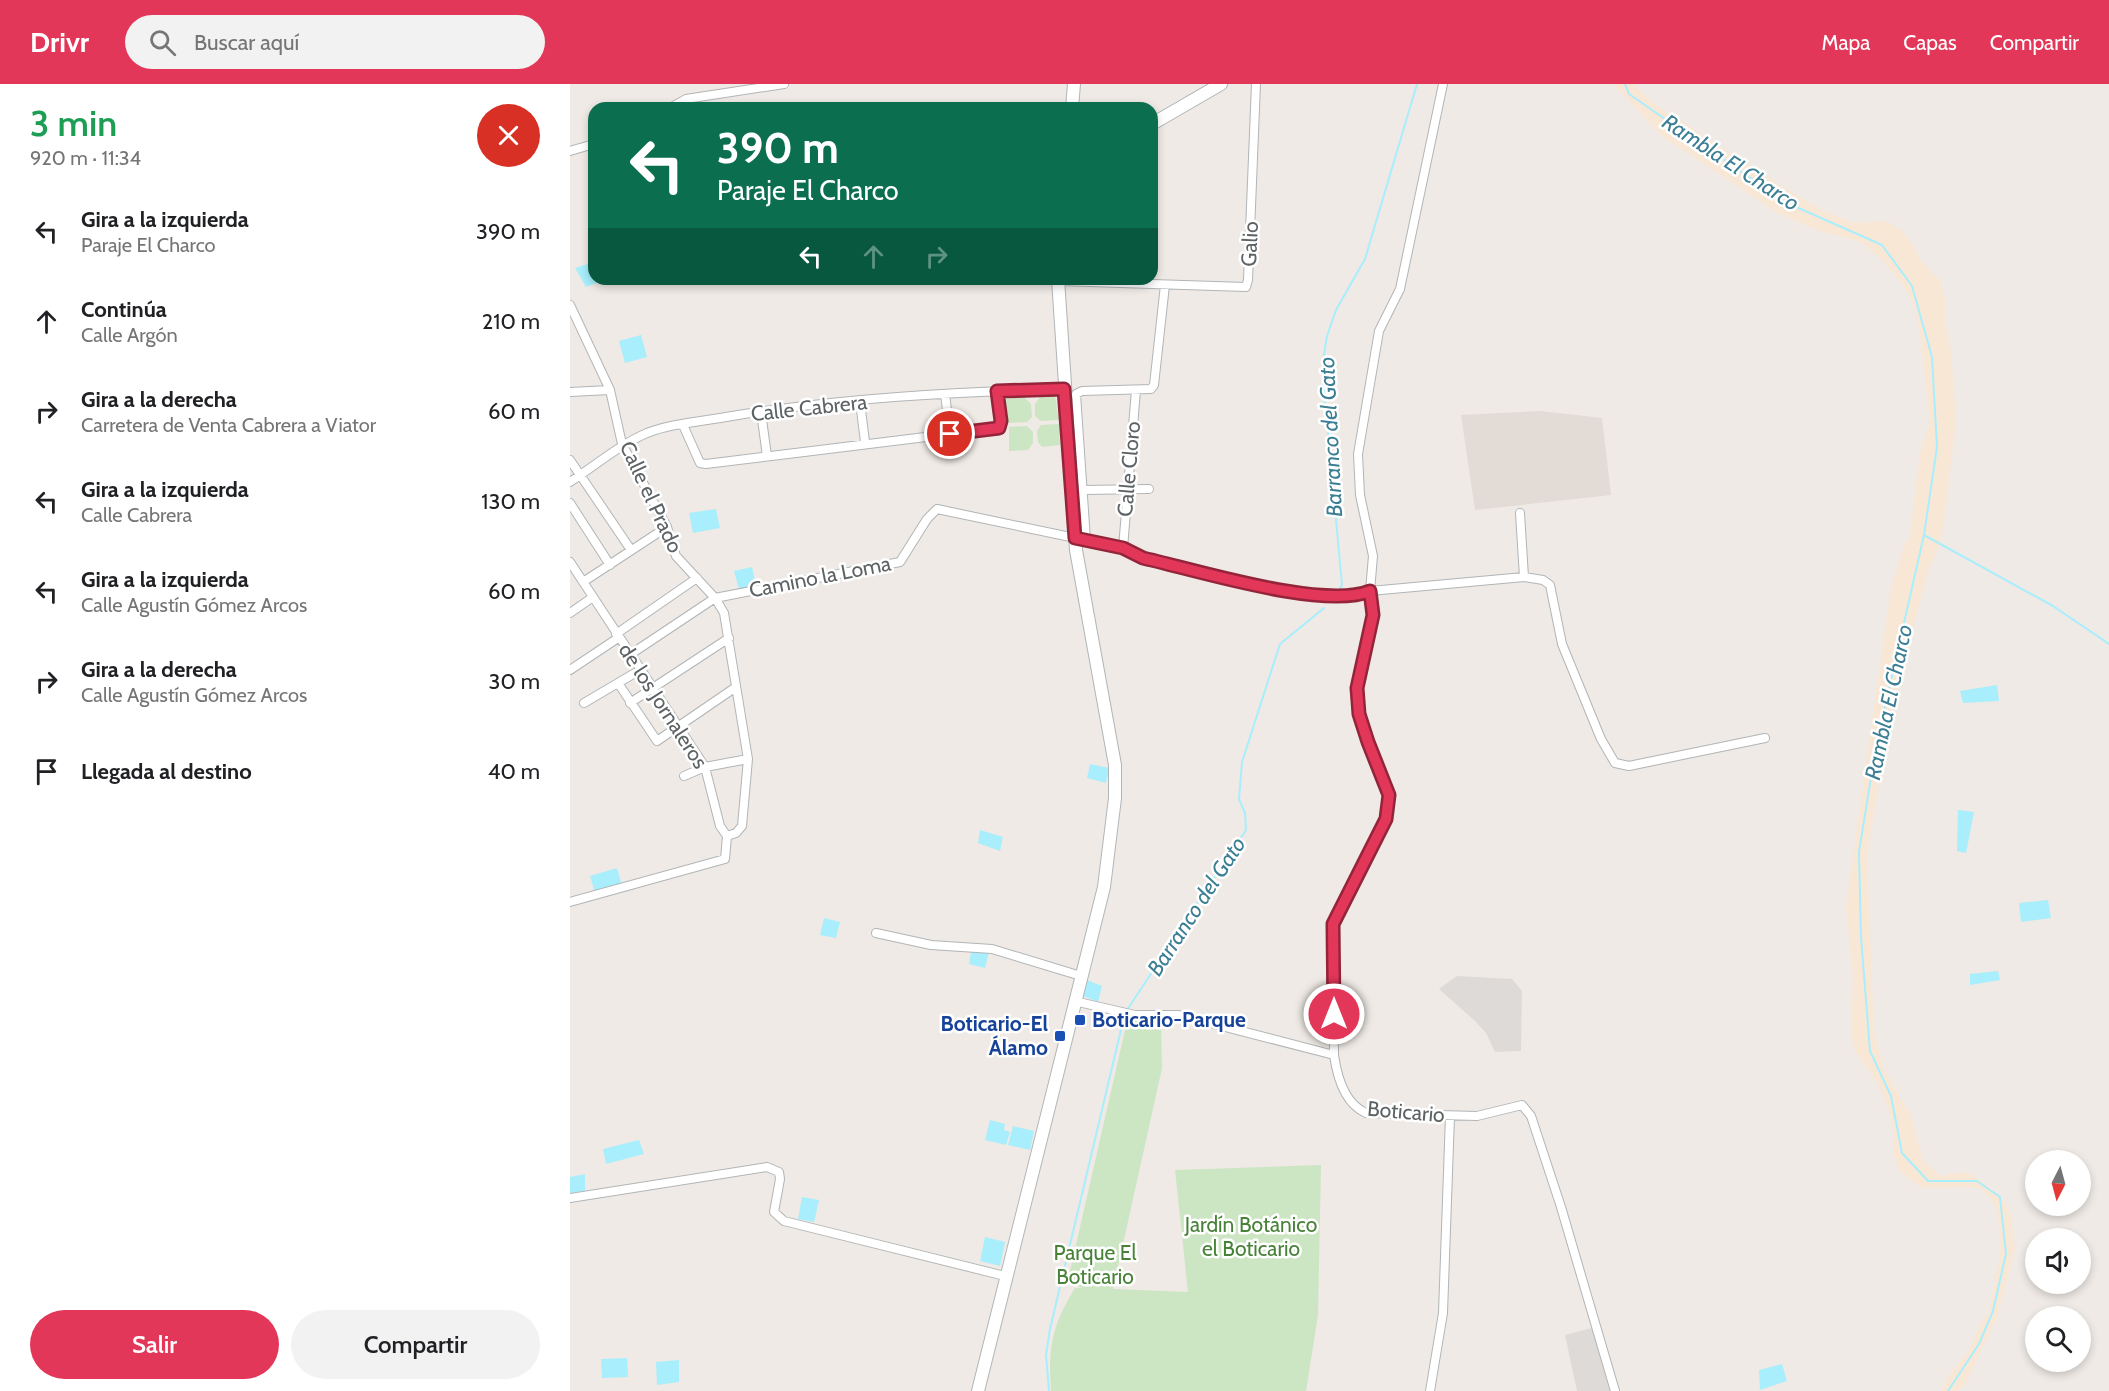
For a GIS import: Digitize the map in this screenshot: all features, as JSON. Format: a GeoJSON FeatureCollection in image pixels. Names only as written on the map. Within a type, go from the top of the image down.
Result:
{"type":"FeatureCollection","features":[{"type":"Feature","properties":{"kind":"street"},"geometry":{"type":"LineString","coordinates":[[681,102],[686,99],[784,84]]}},
{"type":"Feature","properties":{"kind":"street"},"geometry":{"type":"LineString","coordinates":[[1072,102],[1074,84]]}},
{"type":"Feature","properties":{"kind":"street"},"geometry":{"type":"LineString","coordinates":[[1158,121],[1221,84]]}},
{"type":"Feature","properties":{"kind":"street","name":"Galio"},"geometry":{"type":"LineString","coordinates":[[1158,285],[1246,287],[1256,84]]}},
{"type":"Feature","properties":{"kind":"street","name":"Boticario"},"geometry":{"type":"LineString","coordinates":[[1443,84],[1400,289],[1378,331],[1358,454],[1360,495],[1373,556],[1370,591],[1373,615],[1357,688],[1359,714],[1389,795],[1386,819],[1333,924],[1334,1055],[1341,1085],[1361,1111],[1450,1116],[1491,1115],[1522,1105],[1527,1108],[1561,1207],[1615,1391]]}},
{"type":"Feature","properties":{"kind":"street"},"geometry":{"type":"LineString","coordinates":[[570,151],[588,146]]}},
{"type":"Feature","properties":{"kind":"street"},"geometry":{"type":"LineString","coordinates":[[1059,285],[1083,490],[1081,539]]}},
{"type":"Feature","properties":{"kind":"street","name":"Calle Cabrera"},"geometry":{"type":"LineString","coordinates":[[570,482],[622,444],[649,432],[683,424],[761,412],[945,394],[1151,389],[1154,385],[1165,285]]}},
{"type":"Feature","properties":{"kind":"street","name":"Calle el Prado"},"geometry":{"type":"LineString","coordinates":[[570,305],[610,390],[622,444],[667,527],[676,556],[716,598],[724,613],[748,759],[742,826],[736,833],[727,836]]}},
{"type":"Feature","properties":{"kind":"street"},"geometry":{"type":"LineString","coordinates":[[570,392],[610,390]]}},
{"type":"Feature","properties":{"kind":"street","name":"Calle Cloro"},"geometry":{"type":"LineString","coordinates":[[1123,548],[1136,390]]}},
{"type":"Feature","properties":{"kind":"street"},"geometry":{"type":"LineString","coordinates":[[683,424],[700,463],[767,456],[865,442],[999,428],[1001,421],[997,391]]}},
{"type":"Feature","properties":{"kind":"street"},"geometry":{"type":"LineString","coordinates":[[978,1391],[1104,887],[1115,798],[1115,765],[1081,539],[1070,392]]}},
{"type":"Feature","properties":{"kind":"street"},"geometry":{"type":"LineString","coordinates":[[945,394],[950,434]]}},
{"type":"Feature","properties":{"kind":"street"},"geometry":{"type":"LineString","coordinates":[[860,402],[865,442]]}},
{"type":"Feature","properties":{"kind":"street"},"geometry":{"type":"LineString","coordinates":[[761,412],[767,456]]}},
{"type":"Feature","properties":{"kind":"street"},"geometry":{"type":"LineString","coordinates":[[570,460],[631,550]]}},
{"type":"Feature","properties":{"kind":"street"},"geometry":{"type":"LineString","coordinates":[[1083,490],[1149,489]]}},
{"type":"Feature","properties":{"kind":"street"},"geometry":{"type":"LineString","coordinates":[[570,503],[610,565]]}},
{"type":"Feature","properties":{"kind":"street","name":"Camino la Loma"},"geometry":{"type":"LineString","coordinates":[[716,598],[900,562],[927,519],[937,509],[1081,539]]}},
{"type":"Feature","properties":{"kind":"street"},"geometry":{"type":"LineString","coordinates":[[1520,513],[1524,577]]}},
{"type":"Feature","properties":{"kind":"street"},"geometry":{"type":"LineString","coordinates":[[584,582],[667,527]]}},
{"type":"Feature","properties":{"kind":"street"},"geometry":{"type":"LineString","coordinates":[[1081,539],[1123,548],[1143,558],[1318,596],[1357,596],[1370,591],[1524,577],[1543,580],[1550,585],[1562,644],[1601,739],[1615,763],[1629,766],[1765,738]]}},
{"type":"Feature","properties":{"kind":"street","name":"de los Jornaleros"},"geometry":{"type":"LineString","coordinates":[[570,562],[705,767],[720,826],[727,836]]}},
{"type":"Feature","properties":{"kind":"street"},"geometry":{"type":"LineString","coordinates":[[570,670],[697,578]]}},
{"type":"Feature","properties":{"kind":"street"},"geometry":{"type":"LineString","coordinates":[[570,613],[593,597]]}},
{"type":"Feature","properties":{"kind":"street"},"geometry":{"type":"LineString","coordinates":[[631,654],[716,598]]}},
{"type":"Feature","properties":{"kind":"street"},"geometry":{"type":"LineString","coordinates":[[630,703],[729,638]]}},
{"type":"Feature","properties":{"kind":"street"},"geometry":{"type":"LineString","coordinates":[[584,703],[640,670]]}},
{"type":"Feature","properties":{"kind":"street"},"geometry":{"type":"LineString","coordinates":[[618,683],[657,741],[736,687]]}},
{"type":"Feature","properties":{"kind":"street"},"geometry":{"type":"LineString","coordinates":[[684,776],[705,767],[748,759]]}},
{"type":"Feature","properties":{"kind":"street"},"geometry":{"type":"LineString","coordinates":[[570,902],[725,859],[727,836]]}},
{"type":"Feature","properties":{"kind":"street"},"geometry":{"type":"LineString","coordinates":[[876,933],[931,945],[992,949],[1081,976]]}},
{"type":"Feature","properties":{"kind":"street"},"geometry":{"type":"LineString","coordinates":[[1074,1001],[1141,1016],[1179,1015],[1334,1055]]}},
{"type":"Feature","properties":{"kind":"street"},"geometry":{"type":"LineString","coordinates":[[1430,1391],[1443,1313],[1450,1116]]}},
{"type":"Feature","properties":{"kind":"street"},"geometry":{"type":"LineString","coordinates":[[570,1198],[767,1167],[779,1172],[780,1179],[774,1212],[784,1221],[1005,1276]]}},
{"type":"Feature","properties":{"kind":"shaded area"},"geometry":{"type":"Polygon","coordinates":[[[1540,411],[1602,418],[1611,495],[1475,510],[1461,415],[1540,411]]]}},
{"type":"Feature","properties":{"kind":"shaded area"},"geometry":{"type":"Polygon","coordinates":[[[1457,976],[1512,979],[1522,991],[1521,1051],[1495,1052],[1486,1033],[1439,989],[1457,976]]]}},
{"type":"Feature","properties":{"kind":"shaded area"},"geometry":{"type":"Polygon","coordinates":[[[1592,1328],[1610,1391],[1577,1391],[1565,1335],[1592,1328]]]}},
{"type":"Feature","properties":{"kind":"green space"},"geometry":{"type":"Polygon","coordinates":[[[1055,396],[1059,420],[1041,421],[1035,416],[1035,404],[1040,397],[1055,396]]]}},
{"type":"Feature","properties":{"kind":"green space"},"geometry":{"type":"Polygon","coordinates":[[[1024,397],[1031,404],[1032,417],[1027,422],[1007,423],[1004,399],[1024,397]]]}},
{"type":"Feature","properties":{"kind":"green space"},"geometry":{"type":"Polygon","coordinates":[[[1059,424],[1060,445],[1042,447],[1038,442],[1037,431],[1041,425],[1059,424]]]}},
{"type":"Feature","properties":{"kind":"green space"},"geometry":{"type":"Polygon","coordinates":[[[1027,426],[1033,432],[1033,443],[1028,450],[1009,451],[1009,427],[1027,426]]]}},
{"type":"Feature","properties":{"kind":"green space","name":"Jardín Botánico el Boticario"},"geometry":{"type":"Polygon","coordinates":[[[1128,1017],[1161,1024],[1162,1068],[1113,1289],[1188,1292],[1175,1170],[1321,1165],[1318,1315],[1306,1391],[1051,1391],[1050,1361],[1053,1337],[1061,1314],[1075,1288],[1082,1288],[1068,1280],[1128,1017]]]}},
{"type":"Feature","properties":{"kind":"sand"},"geometry":{"type":"Polygon","coordinates":[[[1613,84],[1635,84],[1653,103],[1824,211],[1853,223],[1886,221],[1901,230],[1913,245],[1921,261],[1941,282],[1946,305],[1945,323],[1951,350],[1956,422],[1943,529],[1940,544],[1928,572],[1893,701],[1867,855],[1874,1033],[1884,1069],[1911,1116],[1923,1161],[1941,1176],[1963,1172],[1971,1174],[1999,1195],[2010,1211],[2015,1249],[1997,1318],[1964,1386],[1956,1391],[1942,1391],[1950,1374],[1971,1346],[1982,1320],[1989,1312],[2000,1257],[1998,1212],[1990,1198],[1981,1189],[1972,1187],[1921,1188],[1900,1171],[1894,1157],[1894,1127],[1889,1111],[1879,1086],[1855,1051],[1851,1036],[1853,977],[1846,906],[1891,587],[1903,548],[1910,536],[1920,452],[1930,423],[1915,306],[1903,285],[1885,263],[1861,242],[1816,230],[1776,212],[1663,137],[1613,84]]]}},
{"type":"Feature","properties":{"kind":"water"},"geometry":{"type":"Polygon","coordinates":[[[588,264],[588,285],[591,285],[586,287],[575,268],[588,264]]]}},
{"type":"Feature","properties":{"kind":"water"},"geometry":{"type":"Polygon","coordinates":[[[641,335],[647,357],[625,363],[619,341],[641,335]]]}},
{"type":"Feature","properties":{"kind":"water"},"geometry":{"type":"Polygon","coordinates":[[[716,509],[720,528],[693,533],[689,513],[716,509]]]}},
{"type":"Feature","properties":{"kind":"water"},"geometry":{"type":"Polygon","coordinates":[[[752,567],[756,585],[739,589],[734,571],[752,567]]]}},
{"type":"Feature","properties":{"kind":"water"},"geometry":{"type":"Polygon","coordinates":[[[1997,685],[1999,701],[1963,703],[1960,691],[1997,685]]]}},
{"type":"Feature","properties":{"kind":"water"},"geometry":{"type":"Polygon","coordinates":[[[1090,764],[1109,768],[1106,783],[1087,778],[1090,764]]]}},
{"type":"Feature","properties":{"kind":"water"},"geometry":{"type":"Polygon","coordinates":[[[1958,810],[1974,812],[1966,853],[1957,851],[1958,810]]]}},
{"type":"Feature","properties":{"kind":"water"},"geometry":{"type":"Polygon","coordinates":[[[980,830],[1003,837],[1000,851],[978,843],[980,830]]]}},
{"type":"Feature","properties":{"kind":"water"},"geometry":{"type":"Polygon","coordinates":[[[617,868],[622,886],[595,893],[590,876],[617,868]]]}},
{"type":"Feature","properties":{"kind":"water"},"geometry":{"type":"Polygon","coordinates":[[[2048,900],[2051,918],[2021,922],[2019,903],[2048,900]]]}},
{"type":"Feature","properties":{"kind":"water"},"geometry":{"type":"Polygon","coordinates":[[[824,918],[840,922],[836,938],[820,935],[824,918]]]}},
{"type":"Feature","properties":{"kind":"water"},"geometry":{"type":"Polygon","coordinates":[[[971,952],[989,952],[985,968],[969,964],[971,952]]]}},
{"type":"Feature","properties":{"kind":"water"},"geometry":{"type":"Polygon","coordinates":[[[1998,971],[2000,980],[1970,985],[1970,974],[1998,971]]]}},
{"type":"Feature","properties":{"kind":"water"},"geometry":{"type":"Polygon","coordinates":[[[1087,980],[1102,986],[1098,1002],[1083,996],[1087,980]]]}},
{"type":"Feature","properties":{"kind":"water"},"geometry":{"type":"Polygon","coordinates":[[[990,1120],[1005,1124],[1004,1130],[1010,1132],[1006,1145],[985,1140],[990,1120]]]}},
{"type":"Feature","properties":{"kind":"water"},"geometry":{"type":"Polygon","coordinates":[[[1013,1126],[1034,1131],[1030,1150],[1008,1145],[1013,1126]]]}},
{"type":"Feature","properties":{"kind":"water"},"geometry":{"type":"Polygon","coordinates":[[[639,1140],[644,1154],[606,1164],[603,1149],[639,1140]]]}},
{"type":"Feature","properties":{"kind":"water"},"geometry":{"type":"Polygon","coordinates":[[[585,1174],[585,1191],[570,1193],[570,1177],[585,1174]]]}},
{"type":"Feature","properties":{"kind":"water"},"geometry":{"type":"Polygon","coordinates":[[[802,1197],[819,1200],[814,1222],[798,1219],[802,1197]]]}},
{"type":"Feature","properties":{"kind":"water"},"geometry":{"type":"Polygon","coordinates":[[[985,1237],[1005,1242],[1000,1266],[980,1261],[985,1237]]]}},
{"type":"Feature","properties":{"kind":"water"},"geometry":{"type":"Polygon","coordinates":[[[627,1358],[628,1377],[602,1378],[601,1359],[627,1358]]]}},
{"type":"Feature","properties":{"kind":"water"},"geometry":{"type":"Polygon","coordinates":[[[679,1360],[679,1382],[657,1385],[656,1362],[679,1360]]]}},
{"type":"Feature","properties":{"kind":"water"},"geometry":{"type":"Polygon","coordinates":[[[1782,1364],[1787,1381],[1760,1390],[1759,1370],[1782,1364]]]}},
{"type":"Feature","properties":{"kind":"waterway","name":"Barranco del Gato"},"geometry":{"type":"LineString","coordinates":[[1340,589],[1342,585],[1322,367],[1327,336],[1336,310],[1365,259],[1417,84]]}},
{"type":"Feature","properties":{"kind":"waterway","name":"Rambla El Charco"},"geometry":{"type":"LineString","coordinates":[[1625,84],[1629,94],[1785,202],[1882,245],[1912,286],[1932,357],[1937,447],[1924,535],[1876,746],[1859,852],[1861,937],[1870,1051],[1891,1096],[1902,1153],[1928,1181],[1977,1181],[2000,1197],[2006,1254],[1993,1311],[1979,1344],[1948,1391]]}},
{"type":"Feature","properties":{"kind":"waterway"},"geometry":{"type":"LineString","coordinates":[[1924,535],[2053,606],[2109,644]]}},
{"type":"Feature","properties":{"kind":"waterway","name":"Barranco del Gato"},"geometry":{"type":"LineString","coordinates":[[1127,1010],[1246,830],[1245,813],[1239,799],[1242,762],[1280,644],[1324,608]]}},
{"type":"Feature","properties":{"kind":"waterway","name":"Barranco del Gato"},"geometry":{"type":"LineString","coordinates":[[1049,1391],[1046,1355],[1050,1329],[1124,1017]]}},
{"type":"Feature","properties":{"kind":"place","name":"Boticario-Parque"},"geometry":{"type":"Point","coordinates":[1080,1020]}},
{"type":"Feature","properties":{"kind":"place","name":"Boticario-El Álamo"},"geometry":{"type":"Point","coordinates":[1060,1036]}},
{"type":"Feature","properties":{"kind":"route"},"geometry":{"type":"LineString","coordinates":[[950,434],[999,428],[1001,421],[997,391],[1064,389],[1075,538],[1123,548],[1143,558],[1311,595],[1357,596],[1370,591],[1373,615],[1365,660],[1357,688],[1359,714],[1389,795],[1386,819],[1333,924],[1334,1014]]}},
{"type":"Feature","properties":{"kind":"park label","name":"Parque El Boticario"},"geometry":{"type":"Point","coordinates":[1095,1265]}}]}
